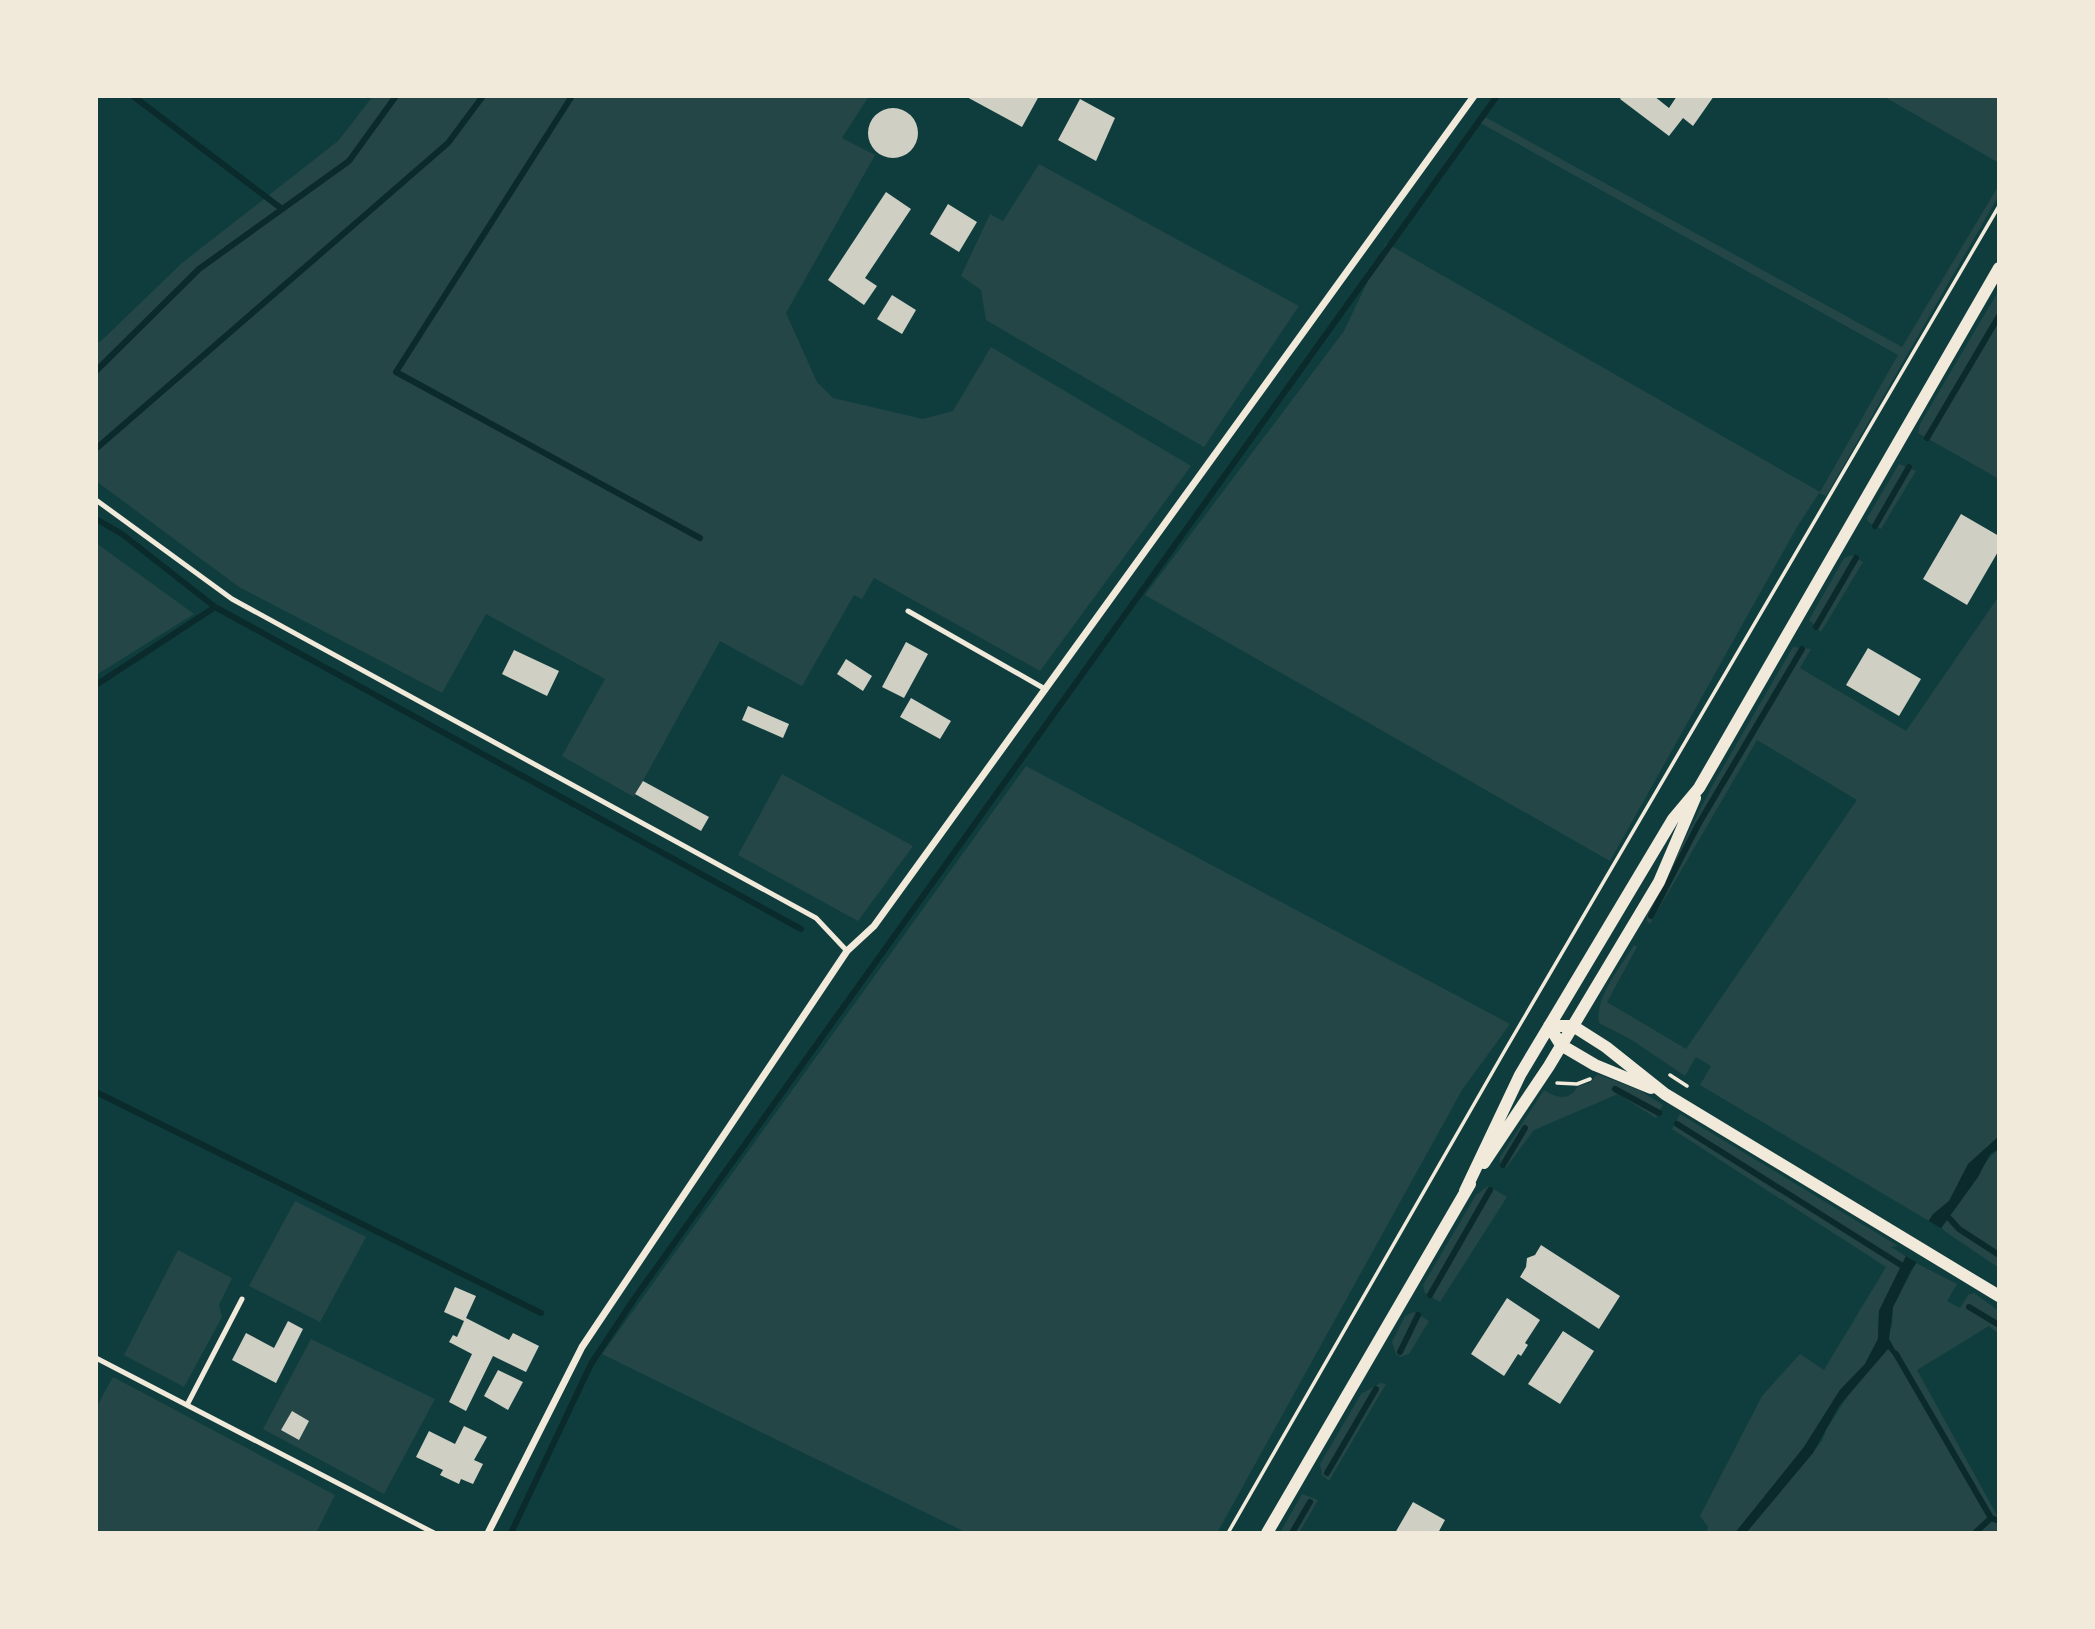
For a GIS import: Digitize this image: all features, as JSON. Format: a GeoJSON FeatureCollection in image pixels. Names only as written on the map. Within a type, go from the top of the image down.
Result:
{"type":"FeatureCollection","features":[{"type":"Feature","properties":{"kind":"street"},"geometry":{"type":"LineString","coordinates":[[488,1533],[582,1347],[847,951],[874,926],[1474,96]]}},
{"type":"Feature","properties":{"kind":"street"},"geometry":{"type":"LineString","coordinates":[[1465,1191],[1507,1100],[1549,1026],[1673,819],[1699,788],[1999,268]]}},
{"type":"Feature","properties":{"kind":"street"},"geometry":{"type":"LineString","coordinates":[[1268,1533],[1465,1191],[1562,1045],[1659,881],[1686,826],[1699,788]]}},
{"type":"Feature","properties":{"kind":"street"},"geometry":{"type":"LineString","coordinates":[[1549,1026],[1573,1026],[1606,1047],[1665,1094],[1999,1296]]}},
{"type":"Feature","properties":{"kind":"street"},"geometry":{"type":"LineString","coordinates":[[1549,1026],[1562,1045],[1595,1065],[1665,1094]]}},
{"type":"Feature","properties":{"kind":"lane"},"geometry":{"type":"LineString","coordinates":[[96,500],[232,599],[816,918],[847,951]]}},
{"type":"Feature","properties":{"kind":"lane"},"geometry":{"type":"LineString","coordinates":[[908,611],[1045,689]]}},
{"type":"Feature","properties":{"kind":"lane"},"geometry":{"type":"LineString","coordinates":[[187,1405],[242,1299]]}},
{"type":"Feature","properties":{"kind":"lane"},"geometry":{"type":"LineString","coordinates":[[96,1358],[434,1533]]}},
{"type":"Feature","properties":{"kind":"path"},"geometry":{"type":"LineString","coordinates":[[1228,1533],[1504,1052],[1999,206]]}},
{"type":"Feature","properties":{"kind":"path"},"geometry":{"type":"LineString","coordinates":[[1552,1080],[1560,1084],[1577,1084],[1587,1080],[1595,1072]]}},
{"type":"Feature","properties":{"kind":"path"},"geometry":{"type":"LineString","coordinates":[[1668,1073],[1689,1087]]}},
{"type":"Feature","properties":{"kind":"shaded area"},"geometry":{"type":"Polygon","coordinates":[[[373,96],[869,96],[842,138],[875,155],[786,313],[817,382],[833,398],[923,419],[953,411],[991,347],[1191,466],[1040,671],[874,578],[862,599],[854,595],[802,686],[720,641],[634,797],[562,756],[605,679],[486,614],[442,693],[239,587],[96,481],[96,341],[100,342],[182,263],[338,141],[373,96]]]}},
{"type":"Feature","properties":{"kind":"shaded area"},"geometry":{"type":"Polygon","coordinates":[[[1883,96],[1999,96],[1999,163],[1883,96]]]}},
{"type":"Feature","properties":{"kind":"shaded area"},"geometry":{"type":"Polygon","coordinates":[[[1487,118],[1902,347],[1999,185],[1999,195],[1826,496],[1819,493],[1797,527],[1610,861],[1145,595],[1344,331],[1386,243],[1820,492],[1898,355],[1475,120],[1487,118]]]}},
{"type":"Feature","properties":{"kind":"shaded area"},"geometry":{"type":"Polygon","coordinates":[[[1039,164],[1299,306],[1204,447],[986,320],[981,290],[961,276],[990,214],[1003,221],[1039,164]]]}},
{"type":"Feature","properties":{"kind":"shaded area"},"geometry":{"type":"Polygon","coordinates":[[[1999,290],[1999,479],[1918,433],[1920,424],[1999,290]]]}},
{"type":"Feature","properties":{"kind":"shaded area"},"geometry":{"type":"Polygon","coordinates":[[[1899,464],[1916,471],[1881,529],[1868,522],[1867,518],[1899,464]]]}},
{"type":"Feature","properties":{"kind":"shaded area"},"geometry":{"type":"Polygon","coordinates":[[[96,543],[194,614],[96,675],[96,543]]]}},
{"type":"Feature","properties":{"kind":"shaded area"},"geometry":{"type":"Polygon","coordinates":[[[1852,555],[1863,562],[1821,632],[1809,620],[1844,558],[1852,555]]]}},
{"type":"Feature","properties":{"kind":"shaded area"},"geometry":{"type":"Polygon","coordinates":[[[1999,596],[1999,1136],[1966,1171],[1949,1201],[1929,1221],[1700,1085],[1711,1066],[1696,1057],[1685,1076],[1632,1040],[1599,1023],[1599,1013],[1610,982],[1634,945],[1637,947],[1607,1002],[1686,1049],[1857,800],[1757,740],[1650,924],[1647,921],[1647,914],[1711,788],[1793,647],[1811,649],[1800,668],[1906,731],[1999,596]]]}},
{"type":"Feature","properties":{"kind":"shaded area"},"geometry":{"type":"Polygon","coordinates":[[[1026,766],[1510,1024],[1462,1090],[1217,1533],[967,1533],[602,1354],[1026,766]]]}},
{"type":"Feature","properties":{"kind":"shaded area"},"geometry":{"type":"Polygon","coordinates":[[[782,774],[913,846],[858,921],[738,855],[782,774]]]}},
{"type":"Feature","properties":{"kind":"shaded area"},"geometry":{"type":"Polygon","coordinates":[[[1597,1074],[1639,1090],[1663,1105],[1656,1118],[1618,1094],[1534,1130],[1506,1168],[1500,1165],[1500,1157],[1544,1090],[1554,1095],[1567,1096],[1578,1086],[1590,1083],[1597,1074]]]}},
{"type":"Feature","properties":{"kind":"shaded area"},"geometry":{"type":"Polygon","coordinates":[[[1680,1114],[1898,1246],[1891,1247],[1906,1256],[1879,1311],[1878,1339],[1865,1364],[1840,1390],[1804,1447],[1735,1533],[1706,1533],[1708,1527],[1700,1516],[1762,1396],[1800,1354],[1824,1370],[1886,1267],[1672,1129],[1680,1114]]]}},
{"type":"Feature","properties":{"kind":"shaded area"},"geometry":{"type":"Polygon","coordinates":[[[1999,1136],[1999,1149],[1990,1154],[1978,1177],[1911,1270],[1893,1307],[1889,1339],[1897,1353],[1894,1356],[1888,1349],[1839,1406],[1813,1453],[1746,1533],[1735,1533],[1804,1447],[1840,1390],[1865,1364],[1878,1339],[1879,1311],[1905,1258],[1933,1214],[1949,1201],[1968,1164],[1999,1136]]]}},
{"type":"Feature","properties":{"kind":"shaded area"},"geometry":{"type":"Polygon","coordinates":[[[1999,1149],[1999,1268],[1940,1228],[1985,1164],[1999,1149]]]}},
{"type":"Feature","properties":{"kind":"shaded area"},"geometry":{"type":"Polygon","coordinates":[[[1488,1186],[1507,1197],[1440,1302],[1425,1293],[1423,1285],[1476,1195],[1488,1186]]]}},
{"type":"Feature","properties":{"kind":"shaded area"},"geometry":{"type":"Polygon","coordinates":[[[295,1201],[366,1237],[320,1322],[249,1286],[295,1201]]]}},
{"type":"Feature","properties":{"kind":"shaded area"},"geometry":{"type":"Polygon","coordinates":[[[178,1250],[232,1278],[219,1305],[222,1317],[184,1387],[124,1355],[178,1250]]]}},
{"type":"Feature","properties":{"kind":"shaded area"},"geometry":{"type":"Polygon","coordinates":[[[1916,1263],[1957,1284],[1947,1301],[1960,1308],[1968,1295],[1974,1293],[1999,1311],[1999,1334],[1989,1326],[1917,1370],[1999,1519],[1999,1533],[1746,1533],[1822,1441],[1826,1430],[1892,1326],[1893,1307],[1916,1263]]]}},
{"type":"Feature","properties":{"kind":"shaded area"},"geometry":{"type":"Polygon","coordinates":[[[1414,1312],[1429,1321],[1409,1354],[1401,1357],[1396,1354],[1392,1342],[1405,1316],[1414,1312]]]}},
{"type":"Feature","properties":{"kind":"shaded area"},"geometry":{"type":"Polygon","coordinates":[[[311,1339],[435,1399],[384,1494],[263,1429],[311,1339]]]}},
{"type":"Feature","properties":{"kind":"shaded area"},"geometry":{"type":"Polygon","coordinates":[[[113,1377],[335,1495],[316,1533],[96,1533],[96,1408],[113,1377]]]}},
{"type":"Feature","properties":{"kind":"shaded area"},"geometry":{"type":"Polygon","coordinates":[[[1380,1383],[1386,1384],[1329,1481],[1322,1475],[1320,1464],[1361,1394],[1380,1383]]]}},
{"type":"Feature","properties":{"kind":"shaded area"},"geometry":{"type":"Polygon","coordinates":[[[1302,1494],[1318,1500],[1299,1533],[1280,1533],[1302,1494]]]}},
{"type":"Feature","properties":{"kind":"pier"},"geometry":{"type":"Polygon","coordinates":[[[1926,1219],[1944,1230],[1920,1264],[1903,1255],[1926,1219]]]}},
{"type":"Feature","properties":{"kind":"building"},"geometry":{"type":"Polygon","coordinates":[[[965,96],[1039,96],[1022,127],[965,96]]]}},
{"type":"Feature","properties":{"kind":"building"},"geometry":{"type":"Polygon","coordinates":[[[1622,96],[1654,96],[1669,108],[1677,96],[1714,96],[1693,126],[1683,118],[1669,136],[1620,99],[1622,96]]]}},
{"type":"Feature","properties":{"kind":"building"},"geometry":{"type":"Polygon","coordinates":[[[1080,99],[1115,118],[1096,161],[1058,140],[1080,99]]]}},
{"type":"Feature","properties":{"kind":"building"},"geometry":{"type":"Polygon","coordinates":[[[893,108],[911,115],[918,133],[911,151],[893,158],[875,151],[868,133],[875,115],[893,108]]]}},
{"type":"Feature","properties":{"kind":"building"},"geometry":{"type":"Polygon","coordinates":[[[886,192],[911,209],[865,278],[877,286],[864,305],[828,280],[886,192]]]}},
{"type":"Feature","properties":{"kind":"building"},"geometry":{"type":"Polygon","coordinates":[[[948,204],[977,222],[959,252],[930,234],[948,204]]]}},
{"type":"Feature","properties":{"kind":"building"},"geometry":{"type":"Polygon","coordinates":[[[892,295],[916,310],[902,334],[877,319],[892,295]]]}},
{"type":"Feature","properties":{"kind":"building"},"geometry":{"type":"Polygon","coordinates":[[[1961,514],[1999,536],[1999,550],[1967,605],[1923,579],[1961,514]]]}},
{"type":"Feature","properties":{"kind":"building"},"geometry":{"type":"Polygon","coordinates":[[[906,642],[928,654],[904,698],[882,687],[906,642]]]}},
{"type":"Feature","properties":{"kind":"building"},"geometry":{"type":"Polygon","coordinates":[[[1868,648],[1921,679],[1899,716],[1846,685],[1868,648]]]}},
{"type":"Feature","properties":{"kind":"building"},"geometry":{"type":"Polygon","coordinates":[[[514,650],[559,671],[547,696],[502,674],[514,650]]]}},
{"type":"Feature","properties":{"kind":"building"},"geometry":{"type":"Polygon","coordinates":[[[846,659],[872,676],[863,691],[837,674],[846,659]]]}},
{"type":"Feature","properties":{"kind":"building"},"geometry":{"type":"Polygon","coordinates":[[[911,698],[951,721],[940,739],[900,717],[911,698]]]}},
{"type":"Feature","properties":{"kind":"building"},"geometry":{"type":"Polygon","coordinates":[[[748,706],[789,724],[783,738],[742,720],[748,706]]]}},
{"type":"Feature","properties":{"kind":"building"},"geometry":{"type":"Polygon","coordinates":[[[643,781],[709,817],[701,831],[635,794],[643,781]]]}},
{"type":"Feature","properties":{"kind":"building"},"geometry":{"type":"Polygon","coordinates":[[[1541,1245],[1620,1296],[1599,1329],[1520,1277],[1526,1267],[1527,1258],[1535,1255],[1541,1245]]]}},
{"type":"Feature","properties":{"kind":"building"},"geometry":{"type":"Polygon","coordinates":[[[455,1287],[476,1296],[466,1318],[509,1340],[513,1333],[539,1346],[526,1372],[493,1356],[466,1411],[449,1402],[472,1354],[449,1342],[453,1335],[457,1337],[464,1321],[444,1312],[455,1287]]]}},
{"type":"Feature","properties":{"kind":"building"},"geometry":{"type":"Polygon","coordinates":[[[1507,1298],[1540,1320],[1525,1343],[1528,1345],[1521,1356],[1518,1354],[1504,1376],[1471,1354],[1507,1298]]]}},
{"type":"Feature","properties":{"kind":"building"},"geometry":{"type":"Polygon","coordinates":[[[288,1321],[303,1329],[276,1383],[232,1360],[246,1333],[274,1348],[288,1321]]]}},
{"type":"Feature","properties":{"kind":"building"},"geometry":{"type":"Polygon","coordinates":[[[1563,1331],[1594,1351],[1560,1404],[1528,1384],[1563,1331]]]}},
{"type":"Feature","properties":{"kind":"building"},"geometry":{"type":"Polygon","coordinates":[[[498,1370],[523,1382],[508,1410],[484,1396],[498,1370]]]}},
{"type":"Feature","properties":{"kind":"building"},"geometry":{"type":"Polygon","coordinates":[[[292,1411],[309,1421],[299,1440],[281,1430],[292,1411]]]}},
{"type":"Feature","properties":{"kind":"building"},"geometry":{"type":"Polygon","coordinates":[[[464,1426],[487,1437],[474,1460],[483,1464],[473,1484],[461,1479],[459,1484],[440,1475],[443,1470],[416,1457],[429,1431],[455,1444],[464,1426]]]}},
{"type":"Feature","properties":{"kind":"building"},"geometry":{"type":"Polygon","coordinates":[[[1413,1502],[1445,1520],[1438,1533],[1395,1533],[1413,1502]]]}},
{"type":"Feature","properties":{"kind":"waterway"},"geometry":{"type":"LineString","coordinates":[[133,96],[282,209]]}},
{"type":"Feature","properties":{"kind":"waterway"},"geometry":{"type":"LineString","coordinates":[[96,371],[199,269],[349,161],[396,96]]}},
{"type":"Feature","properties":{"kind":"waterway"},"geometry":{"type":"LineString","coordinates":[[98,447],[448,143],[483,96]]}},
{"type":"Feature","properties":{"kind":"waterway"},"geometry":{"type":"LineString","coordinates":[[572,96],[396,372],[700,538]]}},
{"type":"Feature","properties":{"kind":"waterway"},"geometry":{"type":"LineString","coordinates":[[511,1533],[591,1364],[634,1299],[1497,96]]}},
{"type":"Feature","properties":{"kind":"waterway"},"geometry":{"type":"LineString","coordinates":[[1927,438],[1999,316]]}},
{"type":"Feature","properties":{"kind":"waterway"},"geometry":{"type":"LineString","coordinates":[[1875,526],[1909,467]]}},
{"type":"Feature","properties":{"kind":"waterway"},"geometry":{"type":"LineString","coordinates":[[96,519],[122,534],[215,607],[801,929]]}},
{"type":"Feature","properties":{"kind":"waterway"},"geometry":{"type":"LineString","coordinates":[[1816,627],[1856,558]]}},
{"type":"Feature","properties":{"kind":"waterway"},"geometry":{"type":"LineString","coordinates":[[96,685],[215,607]]}},
{"type":"Feature","properties":{"kind":"waterway"},"geometry":{"type":"LineString","coordinates":[[1651,916],[1698,825],[1802,649]]}},
{"type":"Feature","properties":{"kind":"waterway"},"geometry":{"type":"LineString","coordinates":[[1615,1089],[1659,1113]]}},
{"type":"Feature","properties":{"kind":"waterway"},"geometry":{"type":"LineString","coordinates":[[96,1092],[541,1313]]}},
{"type":"Feature","properties":{"kind":"waterway"},"geometry":{"type":"LineString","coordinates":[[1677,1124],[1901,1265]]}},
{"type":"Feature","properties":{"kind":"waterway"},"geometry":{"type":"LineString","coordinates":[[1503,1165],[1525,1128]]}},
{"type":"Feature","properties":{"kind":"waterway"},"geometry":{"type":"LineString","coordinates":[[1430,1295],[1490,1190]]}},
{"type":"Feature","properties":{"kind":"waterway"},"geometry":{"type":"LineString","coordinates":[[1949,1218],[1959,1229],[1999,1255]]}},
{"type":"Feature","properties":{"kind":"waterway"},"geometry":{"type":"LineString","coordinates":[[1969,1307],[1999,1325]]}},
{"type":"Feature","properties":{"kind":"waterway"},"geometry":{"type":"LineString","coordinates":[[1400,1352],[1418,1315]]}},
{"type":"Feature","properties":{"kind":"waterway"},"geometry":{"type":"LineString","coordinates":[[1896,1354],[1991,1518],[1999,1521]]}},
{"type":"Feature","properties":{"kind":"waterway"},"geometry":{"type":"LineString","coordinates":[[1327,1473],[1376,1389]]}},
{"type":"Feature","properties":{"kind":"waterway"},"geometry":{"type":"LineString","coordinates":[[1292,1533],[1310,1502]]}},
{"type":"Feature","properties":{"kind":"waterway"},"geometry":{"type":"LineString","coordinates":[[1975,1533],[1991,1518]]}}]}
